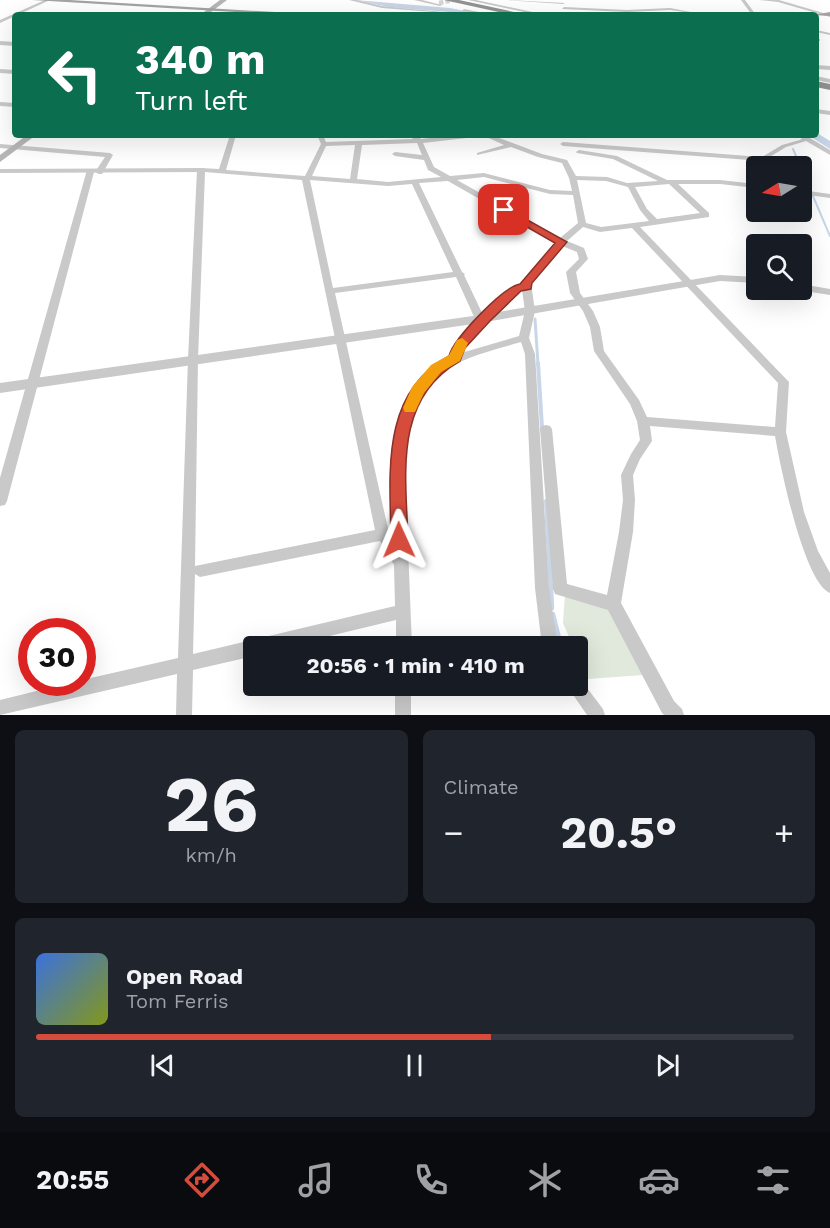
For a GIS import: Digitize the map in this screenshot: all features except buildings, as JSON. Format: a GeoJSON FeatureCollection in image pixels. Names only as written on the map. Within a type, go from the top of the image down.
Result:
{"type":"FeatureCollection","features":[{"type":"Feature","properties":{"kind":"highway"},"geometry":{"type":"LineString","coordinates":[[448,0],[509,12]]}},
{"type":"Feature","properties":{"kind":"highway"},"geometry":{"type":"LineString","coordinates":[[437,2],[495,12]]}},
{"type":"Feature","properties":{"kind":"main road"},"geometry":{"type":"LineString","coordinates":[[35,0],[256,12]]}},
{"type":"Feature","properties":{"kind":"main road"},"geometry":{"type":"LineString","coordinates":[[207,12],[224,0]]}},
{"type":"Feature","properties":{"kind":"main road"},"geometry":{"type":"LineString","coordinates":[[0,159],[28,138]]}},
{"type":"Feature","properties":{"kind":"street"},"geometry":{"type":"LineString","coordinates":[[20,12],[47,0]]}},
{"type":"Feature","properties":{"kind":"street"},"geometry":{"type":"LineString","coordinates":[[351,0],[444,12]]}},
{"type":"Feature","properties":{"kind":"street"},"geometry":{"type":"LineString","coordinates":[[416,0],[437,2],[477,12]]}},
{"type":"Feature","properties":{"kind":"street"},"geometry":{"type":"LineString","coordinates":[[470,0],[529,12]]}},
{"type":"Feature","properties":{"kind":"street"},"geometry":{"type":"LineString","coordinates":[[508,0],[627,11],[680,9],[692,12]]}},
{"type":"Feature","properties":{"kind":"street"},"geometry":{"type":"LineString","coordinates":[[761,0],[777,0],[826,14]]}},
{"type":"Feature","properties":{"kind":"street"},"geometry":{"type":"LineString","coordinates":[[796,0],[826,14]]}},
{"type":"Feature","properties":{"kind":"street"},"geometry":{"type":"LineString","coordinates":[[646,9],[662,12]]}},
{"type":"Feature","properties":{"kind":"street"},"geometry":{"type":"LineString","coordinates":[[222,172],[232,138]]}},
{"type":"Feature","properties":{"kind":"street"},"geometry":{"type":"LineString","coordinates":[[321,138],[324,144]]}},
{"type":"Feature","properties":{"kind":"street"},"geometry":{"type":"LineString","coordinates":[[324,144],[416,138],[473,138]]}},
{"type":"Feature","properties":{"kind":"street"},"geometry":{"type":"LineString","coordinates":[[416,138],[431,168],[561,242],[581,250],[584,259],[571,272],[575,293],[582,301],[595,327],[599,351],[635,403],[643,421],[646,441],[635,457],[627,476],[629,500],[627,532],[613,604],[642,662],[668,707],[676,715]]}},
{"type":"Feature","properties":{"kind":"street"},"geometry":{"type":"LineString","coordinates":[[492,138],[540,156],[565,161],[573,178],[582,225]]}},
{"type":"Feature","properties":{"kind":"street"},"geometry":{"type":"LineString","coordinates":[[557,158],[562,147],[562,138]]}},
{"type":"Feature","properties":{"kind":"street"},"geometry":{"type":"LineString","coordinates":[[562,147],[763,159],[784,146],[804,138]]}},
{"type":"Feature","properties":{"kind":"street"},"geometry":{"type":"LineString","coordinates":[[808,138],[830,153]]}},
{"type":"Feature","properties":{"kind":"street"},"geometry":{"type":"LineString","coordinates":[[353,182],[359,143]]}},
{"type":"Feature","properties":{"kind":"street"},"geometry":{"type":"LineString","coordinates":[[324,144],[306,180],[383,534],[400,562]]}},
{"type":"Feature","properties":{"kind":"street"},"geometry":{"type":"LineString","coordinates":[[479,154],[512,145]]}},
{"type":"Feature","properties":{"kind":"street"},"geometry":{"type":"LineString","coordinates":[[0,146],[110,155],[94,172],[0,501]]}},
{"type":"Feature","properties":{"kind":"street"},"geometry":{"type":"LineString","coordinates":[[562,147],[615,157],[668,182],[706,214],[600,230],[582,225]]}},
{"type":"Feature","properties":{"kind":"street"},"geometry":{"type":"LineString","coordinates":[[395,154],[426,158]]}},
{"type":"Feature","properties":{"kind":"street"},"geometry":{"type":"LineString","coordinates":[[184,715],[193,359],[201,170]]}},
{"type":"Feature","properties":{"kind":"street"},"geometry":{"type":"LineString","coordinates":[[0,171],[201,170],[306,180],[388,184],[484,175],[550,192],[576,193]]}},
{"type":"Feature","properties":{"kind":"street"},"geometry":{"type":"LineString","coordinates":[[573,178],[607,179],[630,184],[720,182],[746,185]]}},
{"type":"Feature","properties":{"kind":"street"},"geometry":{"type":"LineString","coordinates":[[414,182],[483,318]]}},
{"type":"Feature","properties":{"kind":"street"},"geometry":{"type":"LineString","coordinates":[[630,184],[644,210],[655,222]]}},
{"type":"Feature","properties":{"kind":"street"},"geometry":{"type":"LineString","coordinates":[[812,194],[830,196]]}},
{"type":"Feature","properties":{"kind":"street"},"geometry":{"type":"LineString","coordinates":[[549,636],[542,588],[534,354],[524,338],[530,311],[526,283],[561,242],[582,225]]}},
{"type":"Feature","properties":{"kind":"street"},"geometry":{"type":"LineString","coordinates":[[634,225],[784,382],[780,432],[788,477],[818,569],[830,585]]}},
{"type":"Feature","properties":{"kind":"street"},"geometry":{"type":"LineString","coordinates":[[331,291],[460,274]]}},
{"type":"Feature","properties":{"kind":"street"},"geometry":{"type":"LineString","coordinates":[[0,388],[530,311],[720,278],[746,279]]}},
{"type":"Feature","properties":{"kind":"street"},"geometry":{"type":"LineString","coordinates":[[455,358],[458,346],[483,318],[517,288],[527,286]]}},
{"type":"Feature","properties":{"kind":"street"},"geometry":{"type":"LineString","coordinates":[[812,289],[830,292]]}},
{"type":"Feature","properties":{"kind":"street"},"geometry":{"type":"LineString","coordinates":[[404,636],[398,449],[405,419],[417,391],[436,369],[455,358],[524,338]]}},
{"type":"Feature","properties":{"kind":"street"},"geometry":{"type":"LineString","coordinates":[[643,421],[780,432]]}},
{"type":"Feature","properties":{"kind":"street"},"geometry":{"type":"LineString","coordinates":[[546,429],[560,589],[613,604]]}},
{"type":"Feature","properties":{"kind":"street"},"geometry":{"type":"LineString","coordinates":[[200,570],[383,534]]}},
{"type":"Feature","properties":{"kind":"street"},"geometry":{"type":"LineString","coordinates":[[300,636],[404,611]]}},
{"type":"Feature","properties":{"kind":"street"},"geometry":{"type":"LineString","coordinates":[[0,708],[243,650]]}},
{"type":"Feature","properties":{"kind":"street"},"geometry":{"type":"LineString","coordinates":[[403,696],[403,715]]}},
{"type":"Feature","properties":{"kind":"street"},"geometry":{"type":"LineString","coordinates":[[583,696],[597,715]]}},
{"type":"Feature","properties":{"kind":"shaded area"},"geometry":{"type":"Polygon","coordinates":[[[565,594],[612,611],[643,675],[588,679],[588,636],[569,636],[563,623],[565,594]]]}},
{"type":"Feature","properties":{"kind":"waterway"},"geometry":{"type":"LineString","coordinates":[[358,0],[462,12]]}},
{"type":"Feature","properties":{"kind":"waterway"},"geometry":{"type":"LineString","coordinates":[[818,138],[830,146]]}},
{"type":"Feature","properties":{"kind":"waterway"},"geometry":{"type":"LineString","coordinates":[[793,149],[830,236]]}},
{"type":"Feature","properties":{"kind":"waterway"},"geometry":{"type":"LineString","coordinates":[[535,319],[538,364]]}},
{"type":"Feature","properties":{"kind":"waterway"},"geometry":{"type":"LineString","coordinates":[[538,363],[542,428]]}},
{"type":"Feature","properties":{"kind":"waterway"},"geometry":{"type":"LineString","coordinates":[[546,501],[547,520]]}},
{"type":"Feature","properties":{"kind":"waterway"},"geometry":{"type":"LineString","coordinates":[[547,518],[552,608]]}},
{"type":"Feature","properties":{"kind":"waterway"},"geometry":{"type":"LineString","coordinates":[[553,614],[558,636]]}},
{"type":"Feature","properties":{"kind":"tunnel"},"geometry":{"type":"LineString","coordinates":[[439,3],[453,0]]}},
{"type":"Feature","properties":{"kind":"slow traffic"},"geometry":{"type":"LineString","coordinates":[[410,408],[417,391],[436,369],[455,358],[458,346],[462,343]]}},
{"type":"Feature","properties":{"kind":"route"},"geometry":{"type":"LineString","coordinates":[[399,540],[398,449],[405,419],[417,391],[436,369],[455,358],[458,346],[485,318],[517,288],[527,286],[526,283],[561,242],[504,210]]}}]}
